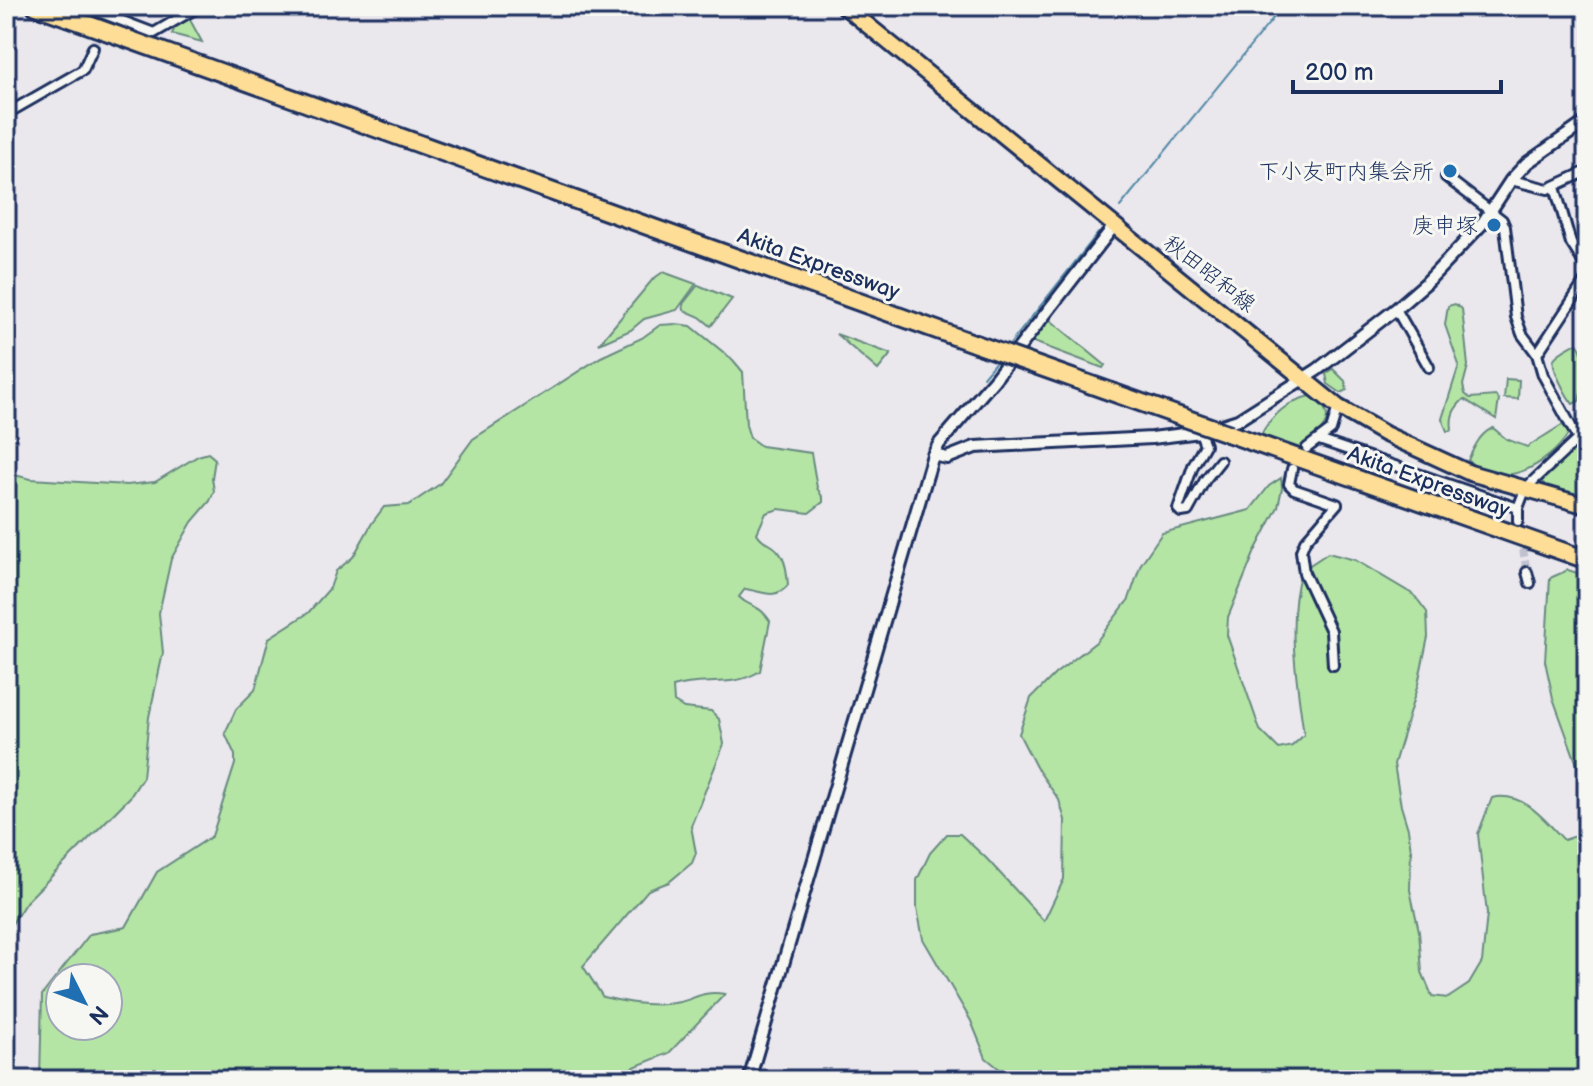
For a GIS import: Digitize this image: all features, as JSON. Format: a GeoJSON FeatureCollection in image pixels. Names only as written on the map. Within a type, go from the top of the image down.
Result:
{"type":"FeatureCollection","features":[{"type":"Feature","properties":{"kind":"highway","name":"Akita Expressway"},"geometry":{"type":"LineString","coordinates":[[36,6],[1587,560]]}},
{"type":"Feature","properties":{"kind":"main road","name":"秋田昭和線"},"geometry":{"type":"LineString","coordinates":[[844,6],[1338,407],[1385,434],[1470,473],[1587,506]]}},
{"type":"Feature","properties":{"kind":"street"},"geometry":{"type":"LineString","coordinates":[[83,6],[154,33],[200,6]]}},
{"type":"Feature","properties":{"kind":"street"},"geometry":{"type":"LineString","coordinates":[[859,18],[869,6]]}},
{"type":"Feature","properties":{"kind":"street"},"geometry":{"type":"LineString","coordinates":[[6,114],[83,70],[93,48]]}},
{"type":"Feature","properties":{"kind":"street"},"geometry":{"type":"LineString","coordinates":[[933,455],[947,458],[975,447],[1152,438],[1200,432],[1238,420],[1317,370],[1396,309],[1426,283],[1490,212],[1511,180],[1547,147],[1587,121]]}},
{"type":"Feature","properties":{"kind":"street"},"geometry":{"type":"LineString","coordinates":[[1511,180],[1548,189],[1587,171]]}},
{"type":"Feature","properties":{"kind":"street"},"geometry":{"type":"LineString","coordinates":[[1446,177],[1502,220],[1516,317],[1578,439],[1530,484]]}},
{"type":"Feature","properties":{"kind":"street"},"geometry":{"type":"LineString","coordinates":[[1555,187],[1571,243],[1587,268]]}},
{"type":"Feature","properties":{"kind":"street"},"geometry":{"type":"LineString","coordinates":[[749,1080],[933,455],[1114,226]]}},
{"type":"Feature","properties":{"kind":"street"},"geometry":{"type":"LineString","coordinates":[[1537,354],[1587,278]]}},
{"type":"Feature","properties":{"kind":"street"},"geometry":{"type":"LineString","coordinates":[[1396,309],[1429,367]]}},
{"type":"Feature","properties":{"kind":"street"},"geometry":{"type":"LineString","coordinates":[[1307,448],[1331,430],[1338,407]]}},
{"type":"Feature","properties":{"kind":"street"},"geometry":{"type":"LineString","coordinates":[[1200,432],[1205,445],[1193,466],[1178,509],[1181,512],[1188,511],[1220,461]]}},
{"type":"Feature","properties":{"kind":"street"},"geometry":{"type":"LineString","coordinates":[[1319,440],[1518,508]]}},
{"type":"Feature","properties":{"kind":"street"},"geometry":{"type":"LineString","coordinates":[[1292,469],[1289,484],[1294,489],[1337,504],[1305,541],[1301,551],[1304,573],[1331,631],[1333,665]]}},
{"type":"Feature","properties":{"kind":"street"},"geometry":{"type":"LineString","coordinates":[[1518,521],[1518,508],[1523,495]]}},
{"type":"Feature","properties":{"kind":"street"},"geometry":{"type":"LineString","coordinates":[[1527,572],[1530,583]]}},
{"type":"Feature","properties":{"kind":"green space"},"geometry":{"type":"Polygon","coordinates":[[[189,18],[202,42],[172,34],[176,25],[189,18]]]}},
{"type":"Feature","properties":{"kind":"green space"},"geometry":{"type":"Polygon","coordinates":[[[663,272],[696,284],[677,310],[644,319],[631,330],[599,344],[653,279],[663,272]]]}},
{"type":"Feature","properties":{"kind":"green space"},"geometry":{"type":"Polygon","coordinates":[[[698,285],[732,299],[711,326],[684,310],[683,304],[698,285]]]}},
{"type":"Feature","properties":{"kind":"green space"},"geometry":{"type":"Polygon","coordinates":[[[1455,304],[1462,309],[1468,366],[1463,385],[1465,394],[1470,398],[1496,396],[1499,400],[1496,419],[1464,399],[1454,412],[1452,429],[1447,431],[1442,419],[1459,365],[1445,325],[1448,306],[1455,304]]]}},
{"type":"Feature","properties":{"kind":"green space"},"geometry":{"type":"Polygon","coordinates":[[[1049,319],[1105,365],[1103,368],[1031,341],[1049,319]]]}},
{"type":"Feature","properties":{"kind":"green space"},"geometry":{"type":"Polygon","coordinates":[[[660,325],[691,326],[733,360],[743,372],[746,425],[750,438],[761,446],[811,453],[817,488],[823,498],[823,502],[809,513],[779,509],[766,513],[757,533],[781,555],[788,585],[773,594],[745,589],[739,597],[770,621],[760,671],[739,680],[673,687],[674,702],[684,708],[711,711],[719,719],[724,744],[691,826],[696,853],[692,863],[669,882],[648,890],[583,966],[603,997],[620,1001],[665,1004],[703,994],[725,994],[669,1053],[602,1080],[40,1080],[44,992],[44,1042],[124,1042],[124,962],[68,962],[90,934],[126,927],[157,872],[212,836],[235,764],[235,755],[225,733],[236,709],[255,690],[269,638],[308,613],[330,588],[336,571],[353,557],[384,507],[409,505],[440,484],[473,439],[601,357],[642,338],[660,325]]]}},
{"type":"Feature","properties":{"kind":"green space"},"geometry":{"type":"Polygon","coordinates":[[[836,334],[891,354],[878,370],[836,334]]]}},
{"type":"Feature","properties":{"kind":"green space"},"geometry":{"type":"Polygon","coordinates":[[[1577,343],[1584,357],[1585,372],[1579,401],[1573,404],[1560,382],[1554,359],[1577,343]]]}},
{"type":"Feature","properties":{"kind":"green space"},"geometry":{"type":"Polygon","coordinates":[[[1333,369],[1345,381],[1347,390],[1341,393],[1328,384],[1326,374],[1333,369]]]}},
{"type":"Feature","properties":{"kind":"green space"},"geometry":{"type":"Polygon","coordinates":[[[1506,379],[1519,380],[1518,399],[1504,398],[1506,379]]]}},
{"type":"Feature","properties":{"kind":"green space"},"geometry":{"type":"Polygon","coordinates":[[[1311,396],[1321,404],[1327,418],[1314,437],[1298,450],[1263,438],[1261,435],[1265,428],[1282,410],[1311,396]]]}},
{"type":"Feature","properties":{"kind":"green space"},"geometry":{"type":"Polygon","coordinates":[[[1562,425],[1568,428],[1569,433],[1560,445],[1523,471],[1494,474],[1481,470],[1468,460],[1481,437],[1493,428],[1506,439],[1527,447],[1562,425]]]}},
{"type":"Feature","properties":{"kind":"green space"},"geometry":{"type":"Polygon","coordinates":[[[1576,446],[1587,448],[1587,498],[1550,489],[1542,482],[1542,476],[1576,446]]]}},
{"type":"Feature","properties":{"kind":"green space"},"geometry":{"type":"Polygon","coordinates":[[[208,453],[215,459],[212,478],[214,491],[171,559],[159,613],[163,653],[149,717],[143,777],[130,797],[26,902],[6,933],[6,473],[31,479],[127,485],[155,482],[208,453]]]}},
{"type":"Feature","properties":{"kind":"green space"},"geometry":{"type":"Polygon","coordinates":[[[1281,478],[1278,507],[1255,551],[1228,617],[1227,635],[1260,730],[1279,749],[1292,746],[1304,735],[1294,632],[1301,571],[1328,553],[1355,560],[1414,595],[1427,612],[1428,637],[1418,684],[1394,764],[1411,850],[1410,890],[1419,931],[1422,972],[1432,996],[1448,998],[1469,984],[1482,962],[1487,914],[1478,834],[1492,798],[1513,798],[1523,802],[1564,840],[1576,836],[1584,809],[1583,781],[1553,698],[1545,661],[1550,578],[1568,570],[1587,576],[1587,1080],[1013,1080],[986,1058],[971,1021],[923,939],[917,908],[917,880],[930,853],[947,834],[960,834],[1044,921],[1064,879],[1065,820],[1059,800],[1036,767],[1019,734],[1031,698],[1055,674],[1096,642],[1129,599],[1141,564],[1162,533],[1250,510],[1269,486],[1281,478]]]}},
{"type":"Feature","properties":{"kind":"waterway"},"geometry":{"type":"LineString","coordinates":[[1120,207],[1283,6]]}},
{"type":"Feature","properties":{"kind":"waterway"},"geometry":{"type":"LineString","coordinates":[[1007,348],[1098,233]]}},
{"type":"Feature","properties":{"kind":"waterway"},"geometry":{"type":"LineString","coordinates":[[983,377],[998,359]]}},
{"type":"Feature","properties":{"kind":"tunnel"},"geometry":{"type":"LineString","coordinates":[[93,48],[102,19]]}},
{"type":"Feature","properties":{"kind":"tunnel"},"geometry":{"type":"LineString","coordinates":[[1521,537],[1527,572]]}},
{"type":"Feature","properties":{"kind":"place","name":"下小友町内集会所"},"geometry":{"type":"Point","coordinates":[1450,171]}},
{"type":"Feature","properties":{"kind":"place","name":"庚申塚"},"geometry":{"type":"Point","coordinates":[1494,225]}}]}
